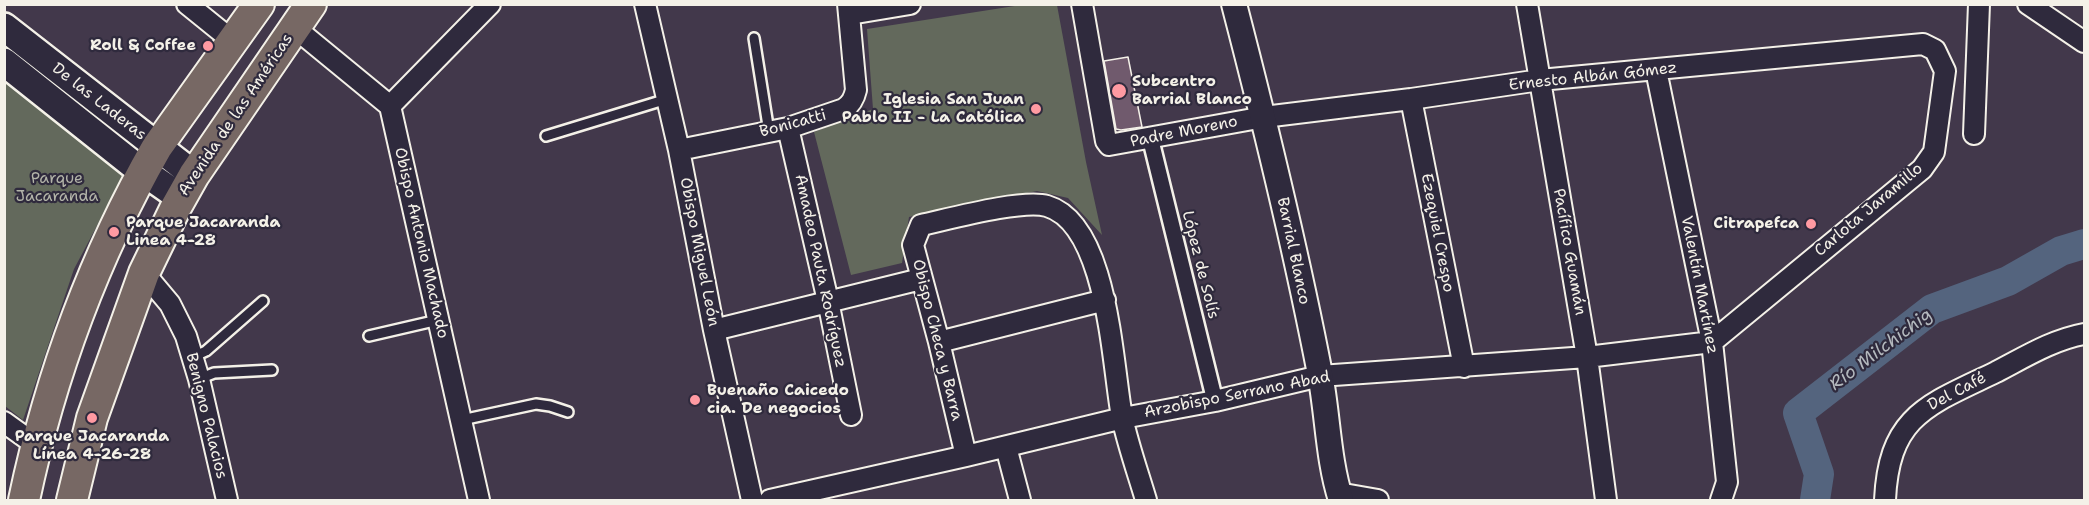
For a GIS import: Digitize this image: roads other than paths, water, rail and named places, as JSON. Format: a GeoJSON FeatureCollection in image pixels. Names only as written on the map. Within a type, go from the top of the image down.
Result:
{"type":"FeatureCollection","features":[{"type":"Feature","properties":{"kind":"main road"},"geometry":{"type":"LineString","coordinates":[[24,501],[36,445],[90,281],[149,159],[259,4]]}},
{"type":"Feature","properties":{"kind":"main road","name":"Avenida de las Américas"},"geometry":{"type":"LineString","coordinates":[[72,501],[92,418],[144,273],[188,186],[303,16]]}},
{"type":"Feature","properties":{"kind":"main road","name":"De las Laderas"},"geometry":{"type":"LineString","coordinates":[[4,27],[149,159]]}},
{"type":"Feature","properties":{"kind":"main road","name":"De las Laderas"},"geometry":{"type":"LineString","coordinates":[[4,62],[188,186]]}},
{"type":"Feature","properties":{"kind":"street"},"geometry":{"type":"LineString","coordinates":[[188,4],[234,42]]}},
{"type":"Feature","properties":{"kind":"street"},"geometry":{"type":"LineString","coordinates":[[303,16],[390,106],[490,4]]}},
{"type":"Feature","properties":{"kind":"street","name":"Obispo Miguel León"},"geometry":{"type":"LineString","coordinates":[[645,4],[679,150],[714,330],[752,501]]}},
{"type":"Feature","properties":{"kind":"street"},"geometry":{"type":"LineString","coordinates":[[849,9],[910,4]]}},
{"type":"Feature","properties":{"kind":"street","name":"Padre Moreno"},"geometry":{"type":"LineString","coordinates":[[1082,4],[1106,141],[1109,145],[1115,146],[1150,137],[1264,117]]}},
{"type":"Feature","properties":{"kind":"street","name":"Barrial Blanco"},"geometry":{"type":"LineString","coordinates":[[1234,4],[1264,117],[1320,376],[1340,497]]}},
{"type":"Feature","properties":{"kind":"street","name":"Pacífico Guamán"},"geometry":{"type":"LineString","coordinates":[[1527,4],[1587,357],[1606,501]]}},
{"type":"Feature","properties":{"kind":"street"},"geometry":{"type":"LineString","coordinates":[[1974,134],[1979,4]]}},
{"type":"Feature","properties":{"kind":"street"},"geometry":{"type":"LineString","coordinates":[[2028,4],[2085,42]]}},
{"type":"Feature","properties":{"kind":"street","name":"Bonicatti"},"geometry":{"type":"LineString","coordinates":[[679,150],[788,128],[844,109],[855,98],[856,90],[849,9]]}},
{"type":"Feature","properties":{"kind":"street","name":"Ernesto Albán Gómez"},"geometry":{"type":"LineString","coordinates":[[1264,117],[1540,80],[1923,44]]}},
{"type":"Feature","properties":{"kind":"street","name":"Carlota Jaramillo"},"geometry":{"type":"LineString","coordinates":[[1712,342],[1922,169],[1934,152],[1945,71],[1935,50],[1923,44]]}},
{"type":"Feature","properties":{"kind":"street","name":"Valentín Martínez"},"geometry":{"type":"LineString","coordinates":[[1656,70],[1712,342],[1726,482],[1720,501]]}},
{"type":"Feature","properties":{"kind":"street","name":"Ezequiel Crespo"},"geometry":{"type":"LineString","coordinates":[[1411,99],[1464,367]]}},
{"type":"Feature","properties":{"kind":"street","name":"Obispo Antonio Machado"},"geometry":{"type":"LineString","coordinates":[[390,106],[479,501]]}},
{"type":"Feature","properties":{"kind":"street","name":"Amadeo Pauta Rodríguez"},"geometry":{"type":"LineString","coordinates":[[788,128],[828,301],[851,415]]}},
{"type":"Feature","properties":{"kind":"street","name":"López de Solís"},"geometry":{"type":"LineString","coordinates":[[1150,137],[1215,401]]}},
{"type":"Feature","properties":{"kind":"street","name":"Obispo Checa y Barra"},"geometry":{"type":"LineString","coordinates":[[966,456],[913,244],[921,225],[1022,204],[1046,206],[1065,214],[1078,228],[1090,252],[1104,300]]}},
{"type":"Feature","properties":{"kind":"street","name":"Benigno Palacios"},"geometry":{"type":"LineString","coordinates":[[144,273],[170,304],[186,336],[200,379],[227,501]]}},
{"type":"Feature","properties":{"kind":"street"},"geometry":{"type":"LineString","coordinates":[[714,330],[921,279]]}},
{"type":"Feature","properties":{"kind":"street"},"geometry":{"type":"LineString","coordinates":[[939,342],[1104,300],[1123,418],[1146,501]]}},
{"type":"Feature","properties":{"kind":"street","name":"Del Café"},"geometry":{"type":"LineString","coordinates":[[1885,501],[1886,474],[1895,444],[1908,424],[1930,404],[2034,351],[2066,338],[2085,334]]}},
{"type":"Feature","properties":{"kind":"street","name":"Arzobispo Serrano Abad"},"geometry":{"type":"LineString","coordinates":[[770,501],[1123,418],[1215,401],[1320,376],[1587,357],[1712,342]]}},
{"type":"Feature","properties":{"kind":"street"},"geometry":{"type":"LineString","coordinates":[[4,422],[36,445]]}},
{"type":"Feature","properties":{"kind":"street"},"geometry":{"type":"LineString","coordinates":[[1006,447],[1020,501]]}},
{"type":"Feature","properties":{"kind":"street"},"geometry":{"type":"LineString","coordinates":[[1340,497],[1378,501]]}},
{"type":"Feature","properties":{"kind":"lane"},"geometry":{"type":"LineString","coordinates":[[754,38],[768,132]]}},
{"type":"Feature","properties":{"kind":"lane"},"geometry":{"type":"LineString","coordinates":[[546,136],[667,99]]}},
{"type":"Feature","properties":{"kind":"lane"},"geometry":{"type":"LineString","coordinates":[[193,357],[206,351],[263,301]]}},
{"type":"Feature","properties":{"kind":"lane"},"geometry":{"type":"LineString","coordinates":[[369,336],[438,320]]}},
{"type":"Feature","properties":{"kind":"lane"},"geometry":{"type":"LineString","coordinates":[[200,379],[214,373],[272,370]]}},
{"type":"Feature","properties":{"kind":"lane"},"geometry":{"type":"LineString","coordinates":[[461,423],[471,418],[536,404],[568,412]]}},
{"type":"Feature","properties":{"kind":"waterway","name":"Río Milchichig"},"geometry":{"type":"LineString","coordinates":[[1815,500],[1819,474],[1798,413],[1932,309],[2008,281],[2061,251],[2084,244]]}},
{"type":"Feature","properties":{"kind":"place","name":"Roll & Coffee"},"geometry":{"type":"Point","coordinates":[208,46]}},
{"type":"Feature","properties":{"kind":"place","name":"Subcentro Barrial Blanco"},"geometry":{"type":"Point","coordinates":[1119,91]}},
{"type":"Feature","properties":{"kind":"place","name":"Iglesia San Juan Pablo II - La Católica"},"geometry":{"type":"Point","coordinates":[1036,109]}},
{"type":"Feature","properties":{"kind":"place","name":"Citrapefca"},"geometry":{"type":"Point","coordinates":[1811,224]}},
{"type":"Feature","properties":{"kind":"place","name":"Parque Jacaranda Linea 4-28"},"geometry":{"type":"Point","coordinates":[114,232]}},
{"type":"Feature","properties":{"kind":"place","name":"Buenaño Caicedo cia. De negocios"},"geometry":{"type":"Point","coordinates":[695,400]}},
{"type":"Feature","properties":{"kind":"place","name":"Parque Jacaranda Línea 4-26-28"},"geometry":{"type":"Point","coordinates":[92,418]}},
{"type":"Feature","properties":{"kind":"park label","name":"Parque Jacaranda"},"geometry":{"type":"Point","coordinates":[57,188]}}]}
